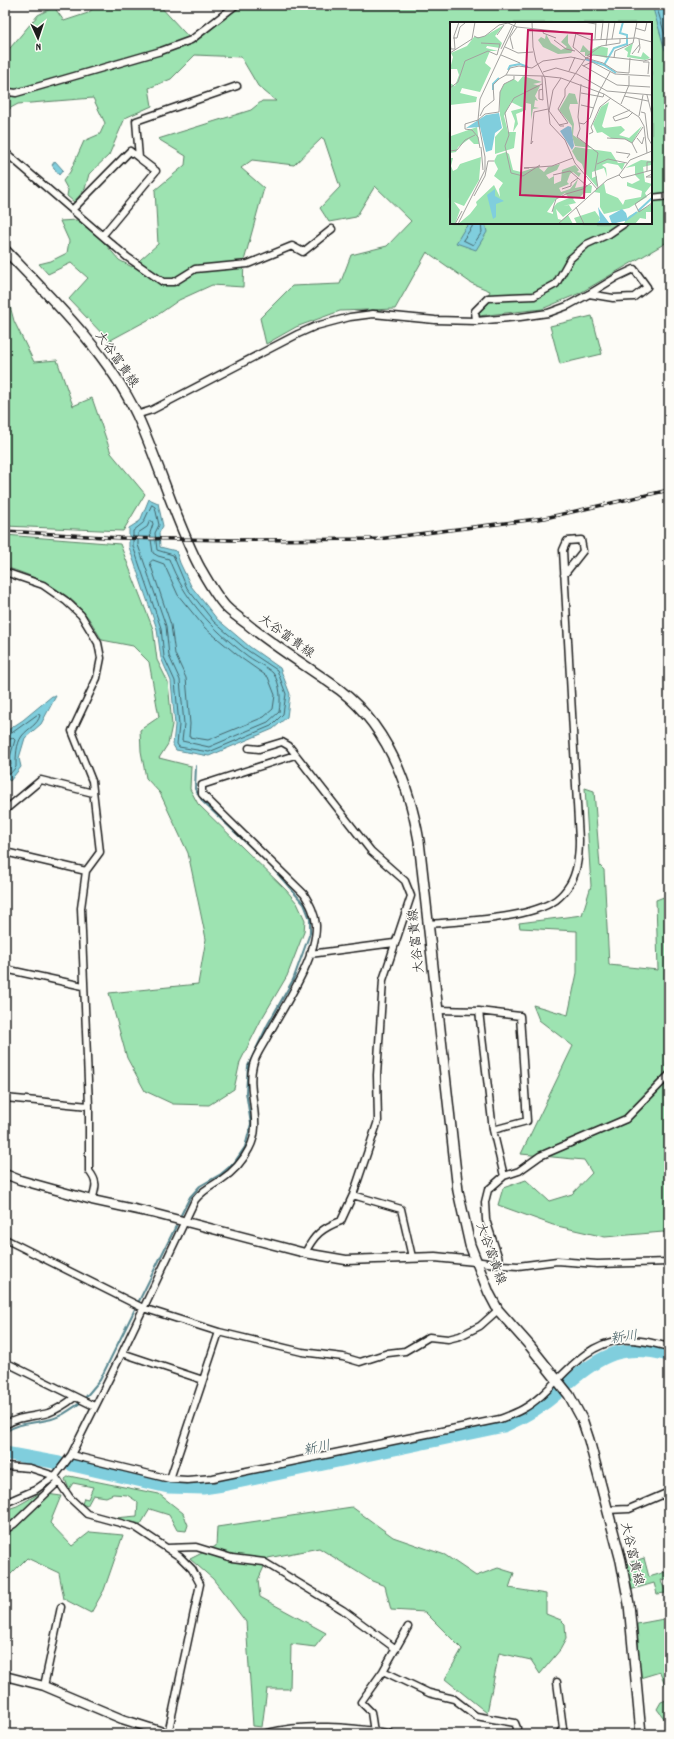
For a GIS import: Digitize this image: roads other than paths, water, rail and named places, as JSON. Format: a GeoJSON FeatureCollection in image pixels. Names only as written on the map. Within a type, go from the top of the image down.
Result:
{"type":"FeatureCollection","features":[{"type":"Feature","properties":{"kind":"main road","name":"大谷富貴線"},"geometry":{"type":"LineString","coordinates":[[5,250],[72,322],[111,370],[136,415],[151,447],[185,539],[209,584],[226,607],[267,640],[341,691],[362,711],[379,734],[396,762],[409,793],[415,816],[458,1190],[464,1223],[475,1261],[498,1310],[530,1346],[569,1395],[582,1419],[621,1561],[629,1604],[641,1734]]}},
{"type":"Feature","properties":{"kind":"street"},"geometry":{"type":"LineString","coordinates":[[5,95],[9,92],[16,93],[167,49],[191,40],[236,5]]}},
{"type":"Feature","properties":{"kind":"street"},"geometry":{"type":"LineString","coordinates":[[139,158],[136,121],[237,86]]}},
{"type":"Feature","properties":{"kind":"street"},"geometry":{"type":"LineString","coordinates":[[72,210],[130,151],[156,171],[103,236]]}},
{"type":"Feature","properties":{"kind":"street"},"geometry":{"type":"LineString","coordinates":[[5,152],[127,257],[163,282],[174,282],[195,269],[248,264],[292,246],[303,252],[332,229]]}},
{"type":"Feature","properties":{"kind":"street"},"geometry":{"type":"LineString","coordinates":[[652,198],[669,196]]}},
{"type":"Feature","properties":{"kind":"street"},"geometry":{"type":"LineString","coordinates":[[476,321],[475,311],[488,298],[534,296],[556,284],[570,259],[586,244],[609,234],[624,224]]}},
{"type":"Feature","properties":{"kind":"street"},"geometry":{"type":"LineString","coordinates":[[136,415],[152,410],[316,326],[350,317],[373,314],[396,315],[435,320],[476,321],[520,317],[548,312],[567,306],[617,277],[634,269],[647,286],[634,297],[614,298],[589,294]]}},
{"type":"Feature","properties":{"kind":"street"},"geometry":{"type":"LineString","coordinates":[[428,924],[518,914],[534,910],[557,899],[570,883],[578,862],[579,840],[564,575],[563,550],[567,541],[581,540],[583,551],[564,575]]}},
{"type":"Feature","properties":{"kind":"street"},"geometry":{"type":"LineString","coordinates":[[5,572],[43,585],[81,615],[98,643],[101,658],[97,678],[72,731],[92,781],[100,852],[86,871],[81,908],[89,1106],[89,1171],[95,1179],[96,1187],[92,1200]]}},
{"type":"Feature","properties":{"kind":"street"},"geometry":{"type":"LineString","coordinates":[[250,748],[259,749],[282,742],[289,746],[371,851],[405,881],[411,896],[394,943],[383,980],[376,1075],[378,1121],[353,1195],[341,1221],[327,1226],[312,1239],[305,1254]]}},
{"type":"Feature","properties":{"kind":"street"},"geometry":{"type":"LineString","coordinates":[[5,1530],[14,1524],[56,1479],[71,1455],[144,1308],[195,1200],[203,1190],[222,1179],[238,1166],[250,1148],[256,1127],[251,1081],[253,1065],[273,1025],[298,982],[310,954],[316,926],[313,909],[304,894],[202,794],[202,785],[295,755]]}},
{"type":"Feature","properties":{"kind":"street"},"geometry":{"type":"LineString","coordinates":[[5,810],[41,780],[93,793]]}},
{"type":"Feature","properties":{"kind":"street"},"geometry":{"type":"LineString","coordinates":[[5,852],[86,871]]}},
{"type":"Feature","properties":{"kind":"street"},"geometry":{"type":"LineString","coordinates":[[310,954],[394,943]]}},
{"type":"Feature","properties":{"kind":"street"},"geometry":{"type":"LineString","coordinates":[[5,969],[83,986]]}},
{"type":"Feature","properties":{"kind":"street"},"geometry":{"type":"LineString","coordinates":[[438,1010],[479,1011],[520,1016],[527,1121],[493,1130]]}},
{"type":"Feature","properties":{"kind":"street"},"geometry":{"type":"LineString","coordinates":[[479,1011],[493,1130],[504,1176]]}},
{"type":"Feature","properties":{"kind":"street"},"geometry":{"type":"LineString","coordinates":[[501,1265],[486,1220],[485,1202],[488,1190],[504,1176],[519,1171],[540,1156],[626,1119],[669,1075]]}},
{"type":"Feature","properties":{"kind":"street"},"geometry":{"type":"LineString","coordinates":[[5,1098],[89,1106]]}},
{"type":"Feature","properties":{"kind":"street"},"geometry":{"type":"LineString","coordinates":[[5,1174],[20,1180],[92,1200],[185,1222],[305,1254],[346,1260],[362,1261],[436,1257],[518,1266],[557,1261],[597,1264],[669,1262]]}},
{"type":"Feature","properties":{"kind":"street"},"geometry":{"type":"LineString","coordinates":[[353,1195],[401,1209],[412,1258]]}},
{"type":"Feature","properties":{"kind":"street"},"geometry":{"type":"LineString","coordinates":[[5,1239],[144,1308],[219,1332],[302,1352],[343,1357],[360,1362],[388,1353],[405,1351],[429,1337],[448,1339],[460,1336],[480,1326],[498,1310]]}},
{"type":"Feature","properties":{"kind":"street"},"geometry":{"type":"LineString","coordinates":[[170,1479],[219,1332]]}},
{"type":"Feature","properties":{"kind":"street"},"geometry":{"type":"LineString","coordinates":[[71,1455],[170,1479],[187,1480],[213,1478],[500,1419],[523,1409],[540,1396],[574,1363],[596,1348],[620,1340],[642,1340],[669,1347]]}},
{"type":"Feature","properties":{"kind":"street"},"geometry":{"type":"LineString","coordinates":[[122,1353],[203,1380]]}},
{"type":"Feature","properties":{"kind":"street"},"geometry":{"type":"LineString","coordinates":[[5,1362],[94,1406]]}},
{"type":"Feature","properties":{"kind":"street"},"geometry":{"type":"LineString","coordinates":[[5,1424],[24,1416],[52,1411],[63,1406],[75,1397]]}},
{"type":"Feature","properties":{"kind":"street"},"geometry":{"type":"LineString","coordinates":[[5,1466],[30,1468],[56,1479],[70,1498],[87,1514],[135,1527],[180,1557],[192,1569],[200,1584],[169,1734],[122,1719],[44,1686],[5,1676]]}},
{"type":"Feature","properties":{"kind":"street"},"geometry":{"type":"LineString","coordinates":[[5,1503],[56,1479]]}},
{"type":"Feature","properties":{"kind":"street"},"geometry":{"type":"LineString","coordinates":[[607,1510],[629,1509],[669,1492]]}},
{"type":"Feature","properties":{"kind":"street"},"geometry":{"type":"LineString","coordinates":[[167,1548],[196,1547],[232,1558],[264,1562],[343,1610],[396,1649]]}},
{"type":"Feature","properties":{"kind":"street"},"geometry":{"type":"LineString","coordinates":[[44,1686],[60,1607]]}},
{"type":"Feature","properties":{"kind":"street"},"geometry":{"type":"LineString","coordinates":[[374,1732],[371,1712],[361,1702],[383,1671],[408,1627]]}},
{"type":"Feature","properties":{"kind":"street"},"geometry":{"type":"LineString","coordinates":[[383,1671],[429,1693],[454,1699],[476,1716],[515,1723],[517,1728],[516,1734]]}},
{"type":"Feature","properties":{"kind":"street"},"geometry":{"type":"LineString","coordinates":[[557,1682],[563,1728],[559,1734]]}},
{"type":"Feature","properties":{"kind":"street"},"geometry":{"type":"LineString","coordinates":[[267,1734],[343,1729],[389,1734]]}},
{"type":"Feature","properties":{"kind":"water"},"geometry":{"type":"Polygon","coordinates":[[[652,5],[666,5],[669,7],[669,52],[665,50],[652,5]]]}},
{"type":"Feature","properties":{"kind":"water"},"geometry":{"type":"Polygon","coordinates":[[[55,161],[63,170],[59,175],[52,165],[55,161]]]}},
{"type":"Feature","properties":{"kind":"water"},"geometry":{"type":"Polygon","coordinates":[[[469,224],[485,224],[487,232],[476,250],[456,243],[469,224]]]}},
{"type":"Feature","properties":{"kind":"water"},"geometry":{"type":"Polygon","coordinates":[[[149,499],[158,503],[163,526],[159,533],[160,547],[176,551],[191,586],[217,619],[250,647],[280,668],[290,694],[287,717],[273,729],[209,756],[176,750],[173,745],[175,725],[171,681],[161,658],[157,629],[129,547],[129,528],[140,521],[149,499]]]}},
{"type":"Feature","properties":{"kind":"water"},"geometry":{"type":"Polygon","coordinates":[[[52,696],[56,696],[41,724],[25,738],[19,758],[21,767],[10,781],[5,777],[5,732],[23,720],[52,696]]]}},
{"type":"Feature","properties":{"kind":"waterway"},"geometry":{"type":"LineString","coordinates":[[180,1217],[190,1197],[200,1186],[221,1174],[234,1163],[245,1147],[251,1124],[246,1092],[248,1066],[268,1024],[293,980],[310,933],[310,919],[304,904],[270,865],[203,802],[195,789],[196,766]]}},
{"type":"Feature","properties":{"kind":"waterway"},"geometry":{"type":"LineString","coordinates":[[139,1301],[176,1226]]}},
{"type":"Feature","properties":{"kind":"waterway"},"geometry":{"type":"LineString","coordinates":[[85,1398],[100,1380],[135,1309]]}},
{"type":"Feature","properties":{"kind":"waterway","name":"新川"},"geometry":{"type":"LineString","coordinates":[[567,1384],[591,1365],[614,1354],[639,1350],[669,1355]]}},
{"type":"Feature","properties":{"kind":"waterway","name":"新川"},"geometry":{"type":"LineString","coordinates":[[72,1465],[168,1487],[203,1488],[504,1426],[533,1411],[559,1392]]}},
{"type":"Feature","properties":{"kind":"waterway"},"geometry":{"type":"LineString","coordinates":[[5,1432],[21,1425],[56,1417],[80,1403]]}},
{"type":"Feature","properties":{"kind":"waterway","name":"新川"},"geometry":{"type":"LineString","coordinates":[[5,1453],[59,1463]]}},
{"type":"Feature","properties":{"kind":"railway"},"geometry":{"type":"LineString","coordinates":[[5,531],[120,538],[232,540],[378,539],[545,518],[669,490]]}}]}
